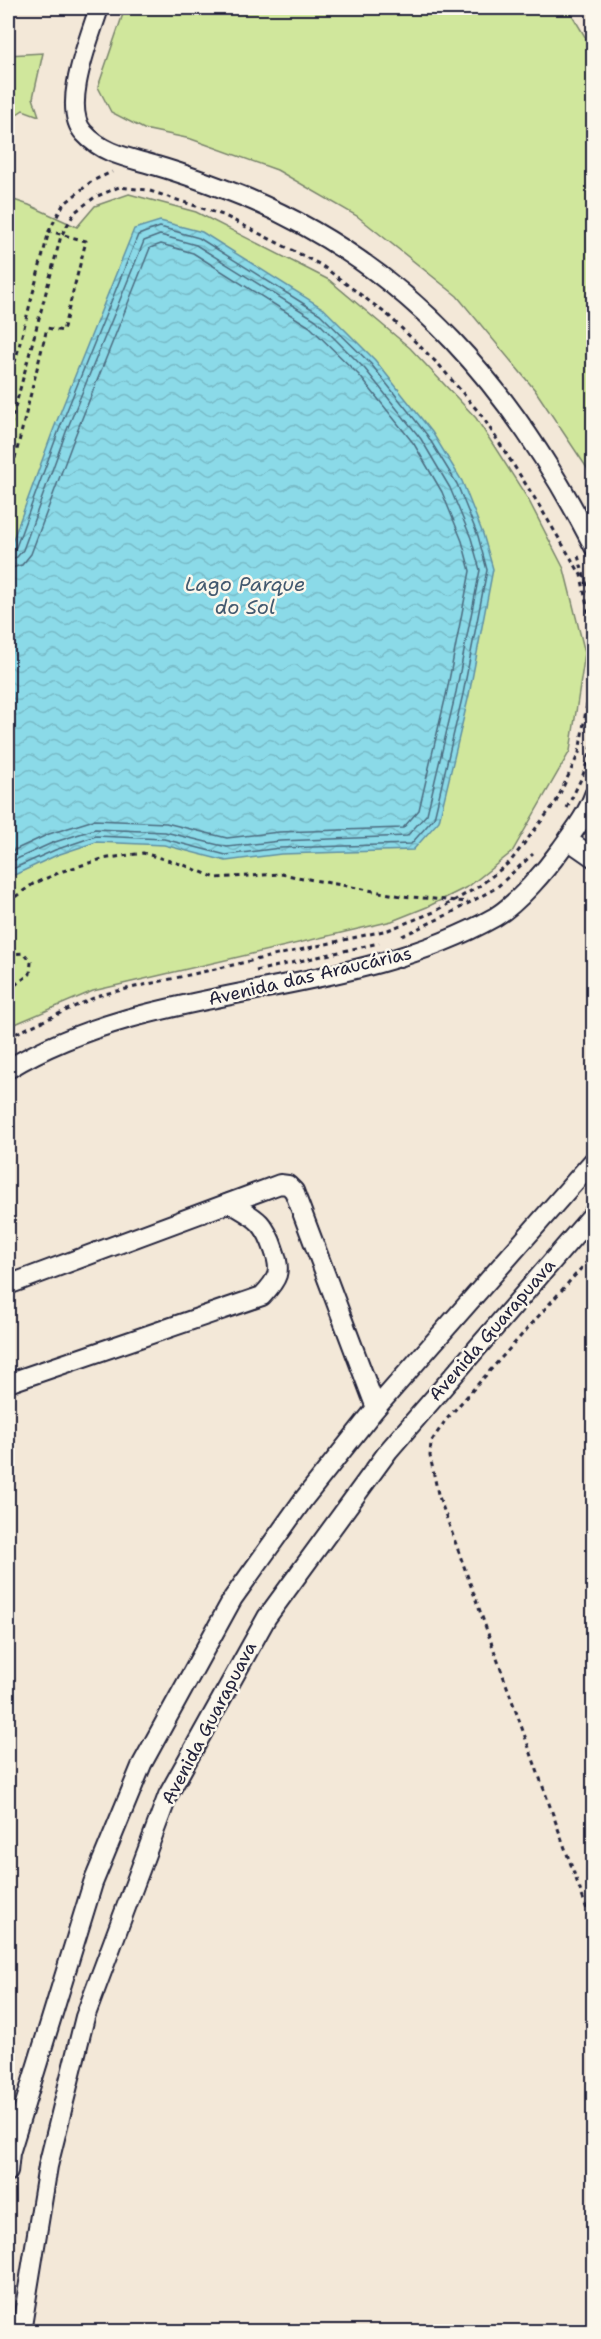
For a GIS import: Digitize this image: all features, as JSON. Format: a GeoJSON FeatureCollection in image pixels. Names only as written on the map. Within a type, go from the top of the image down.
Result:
{"type":"FeatureCollection","features":[{"type":"Feature","properties":{"kind":"street"},"geometry":{"type":"LineString","coordinates":[[99,8],[82,66],[74,105],[76,121],[82,133],[118,156],[155,165],[214,185],[277,211],[341,247],[394,285],[442,328],[488,380],[536,447],[577,514],[594,547]]}},
{"type":"Feature","properties":{"kind":"street","name":"Avenida das Araucárias"},"geometry":{"type":"LineString","coordinates":[[8,1069],[29,1056],[98,1028],[224,996],[370,966],[429,948],[497,916],[543,874],[589,809],[594,795]]}},
{"type":"Feature","properties":{"kind":"street"},"geometry":{"type":"LineString","coordinates":[[568,840],[594,858]]}},
{"type":"Feature","properties":{"kind":"street","name":"Avenida Guarapuava"},"geometry":{"type":"LineString","coordinates":[[8,2172],[10,2153],[93,1883],[142,1764],[233,1598],[303,1500],[376,1408],[594,1160]]}},
{"type":"Feature","properties":{"kind":"street"},"geometry":{"type":"LineString","coordinates":[[8,1285],[280,1184],[288,1185],[294,1191],[376,1408]]}},
{"type":"Feature","properties":{"kind":"street"},"geometry":{"type":"LineString","coordinates":[[8,1383],[261,1296],[274,1284],[280,1266],[271,1239],[267,1230],[253,1217],[230,1203]]}},
{"type":"Feature","properties":{"kind":"street","name":"Avenida Guarapuava"},"geometry":{"type":"LineString","coordinates":[[21,2331],[48,2166],[86,2017],[168,1795],[267,1617],[389,1450],[594,1213]]}},
{"type":"Feature","properties":{"kind":"path"},"geometry":{"type":"LineString","coordinates":[[8,389],[49,231],[63,205],[92,181],[117,170]]}},
{"type":"Feature","properties":{"kind":"path"},"geometry":{"type":"LineString","coordinates":[[8,434],[61,236],[75,212],[95,197],[119,187],[147,190],[223,215],[321,265],[389,316],[440,366],[482,416],[581,575],[594,643]]}},
{"type":"Feature","properties":{"kind":"path"},"geometry":{"type":"LineString","coordinates":[[8,475],[15,458],[47,328],[63,332],[86,241],[49,231]]}},
{"type":"Feature","properties":{"kind":"path"},"geometry":{"type":"LineString","coordinates":[[575,547],[594,608]]}},
{"type":"Feature","properties":{"kind":"path"},"geometry":{"type":"LineString","coordinates":[[8,1037],[100,996],[387,930],[434,912],[478,887],[510,862],[556,802],[579,753],[594,661]]}},
{"type":"Feature","properties":{"kind":"path"},"geometry":{"type":"LineString","coordinates":[[566,810],[584,774],[594,740]]}},
{"type":"Feature","properties":{"kind":"path"},"geometry":{"type":"LineString","coordinates":[[8,902],[33,884],[63,871],[102,859],[143,854],[184,865],[216,878],[281,874],[401,896],[470,902]]}},
{"type":"Feature","properties":{"kind":"path"},"geometry":{"type":"LineString","coordinates":[[392,940],[449,914],[496,888],[534,854]]}},
{"type":"Feature","properties":{"kind":"path"},"geometry":{"type":"LineString","coordinates":[[248,973],[381,943]]}},
{"type":"Feature","properties":{"kind":"path"},"geometry":{"type":"LineString","coordinates":[[8,954],[24,953],[31,962],[30,974],[8,990]]}},
{"type":"Feature","properties":{"kind":"path"},"geometry":{"type":"LineString","coordinates":[[594,1254],[445,1421],[431,1442],[430,1456],[438,1494],[594,1929]]}},
{"type":"Feature","properties":{"kind":"green space"},"geometry":{"type":"Polygon","coordinates":[[[125,8],[568,8],[593,50],[593,477],[535,390],[457,296],[357,216],[277,170],[191,139],[144,129],[111,112],[98,87],[125,8]]]}},
{"type":"Feature","properties":{"kind":"green space"},"geometry":{"type":"Polygon","coordinates":[[[43,53],[33,98],[39,116],[23,110],[8,120],[8,55],[43,53]]]}},
{"type":"Feature","properties":{"kind":"green space","name":"Lago Parque do Sol"},"geometry":{"type":"Polygon","coordinates":[[[129,194],[196,212],[329,280],[410,348],[476,418],[528,499],[564,569],[585,653],[570,751],[512,852],[469,886],[392,921],[93,991],[8,1027],[8,198],[77,227],[95,206],[129,194]]]}},
{"type":"Feature","properties":{"kind":"water","name":"Lago Parque do Sol"},"geometry":{"type":"Polygon","coordinates":[[[160,221],[202,232],[324,309],[375,360],[432,432],[462,481],[483,534],[493,569],[469,695],[439,821],[413,850],[281,854],[226,861],[164,845],[96,842],[57,855],[8,878],[8,553],[54,428],[134,229],[160,221]]]}}]}
